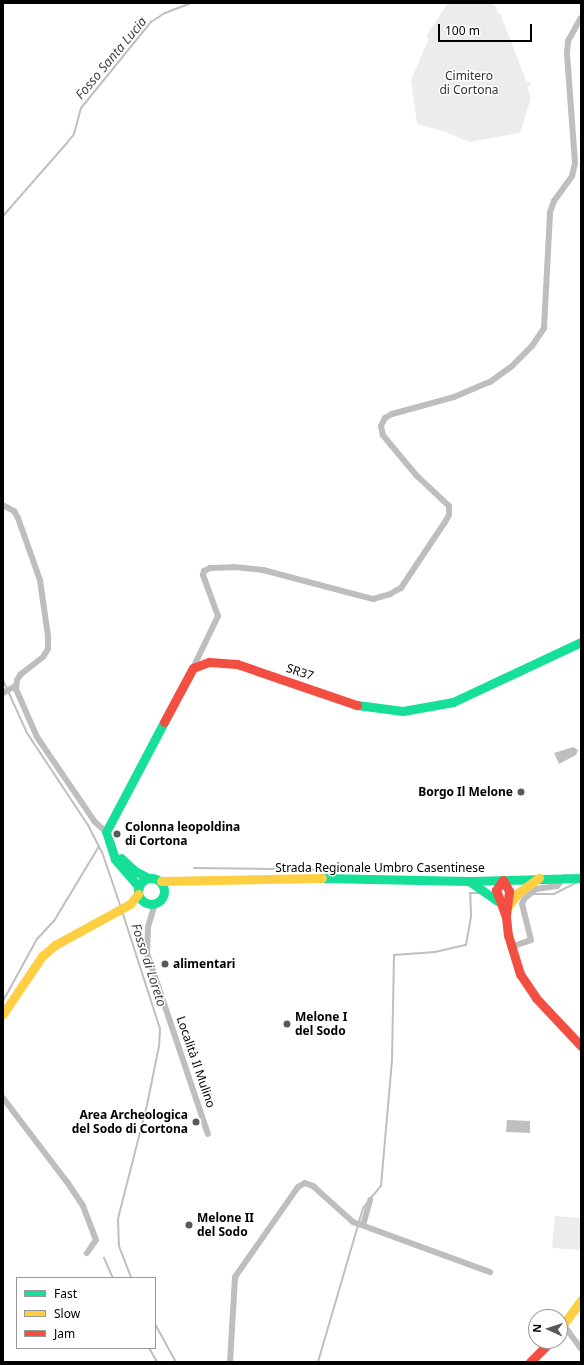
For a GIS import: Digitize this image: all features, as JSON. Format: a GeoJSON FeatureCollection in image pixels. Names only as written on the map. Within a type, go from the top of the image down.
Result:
{"type":"FeatureCollection","features":[{"type":"Feature","properties":{"kind":"main road","name":"SR37"},"geometry":{"type":"LineString","coordinates":[[192,668],[209,662],[237,664],[364,707],[403,711],[452,702],[581,642]]}},
{"type":"Feature","properties":{"kind":"main road"},"geometry":{"type":"LineString","coordinates":[[145,902],[115,859],[107,837],[112,817],[192,668]]}},
{"type":"Feature","properties":{"kind":"main road"},"geometry":{"type":"LineString","coordinates":[[107,837],[131,868],[148,878],[161,881],[165,888],[164,896]]}},
{"type":"Feature","properties":{"kind":"main road","name":"Strada Regionale Umbro Casentinese"},"geometry":{"type":"LineString","coordinates":[[161,881],[180,882],[210,878],[346,878],[469,881],[565,877],[581,878]]}},
{"type":"Feature","properties":{"kind":"main road"},"geometry":{"type":"LineString","coordinates":[[127,905],[148,878]]}},
{"type":"Feature","properties":{"kind":"main road"},"geometry":{"type":"LineString","coordinates":[[509,905],[518,893],[540,878]]}},
{"type":"Feature","properties":{"kind":"main road"},"geometry":{"type":"LineString","coordinates":[[506,917],[509,905],[509,891],[503,880],[496,890],[498,901],[506,917],[511,948],[527,987],[581,1046]]}},
{"type":"Feature","properties":{"kind":"main road"},"geometry":{"type":"LineString","coordinates":[[469,881],[498,901]]}},
{"type":"Feature","properties":{"kind":"main road"},"geometry":{"type":"LineString","coordinates":[[3,1014],[29,972],[42,956],[55,945],[127,905],[145,902],[155,904],[180,882]]}},
{"type":"Feature","properties":{"kind":"main road"},"geometry":{"type":"LineString","coordinates":[[568,1318],[581,1300]]}},
{"type":"Feature","properties":{"kind":"main road"},"geometry":{"type":"LineString","coordinates":[[530,1362],[543,1349]]}},
{"type":"Feature","properties":{"kind":"street"},"geometry":{"type":"LineString","coordinates":[[192,668],[218,616],[203,575],[204,571],[210,568],[234,567],[263,570],[372,599],[390,594],[401,588],[445,522],[449,514],[449,506],[417,476],[383,435],[381,426],[385,418],[392,414],[454,398],[490,382],[512,366],[532,346],[544,328],[550,212],[554,201],[572,176],[575,163],[567,53],[568,41],[581,18]]}},
{"type":"Feature","properties":{"kind":"street"},"geometry":{"type":"LineString","coordinates":[[3,505],[14,511],[18,518],[40,580],[48,636],[48,649],[43,657],[21,674],[13,687],[3,692]]}},
{"type":"Feature","properties":{"kind":"street"},"geometry":{"type":"LineString","coordinates":[[13,687],[37,737],[95,822],[107,837]]}},
{"type":"Feature","properties":{"kind":"street"},"geometry":{"type":"LineString","coordinates":[[511,948],[531,940],[522,904],[524,899],[536,889],[557,886],[565,877]]}},
{"type":"Feature","properties":{"kind":"street","name":"Località Il Mulino"},"geometry":{"type":"LineString","coordinates":[[155,904],[148,927],[147,953],[208,1134]]}},
{"type":"Feature","properties":{"kind":"street"},"geometry":{"type":"LineString","coordinates":[[3,1098],[67,1182],[82,1206],[96,1240],[87,1253]]}},
{"type":"Feature","properties":{"kind":"street"},"geometry":{"type":"LineString","coordinates":[[230,1362],[235,1277],[298,1187],[305,1183],[313,1186],[353,1222],[490,1272]]}},
{"type":"Feature","properties":{"kind":"street"},"geometry":{"type":"LineString","coordinates":[[363,1225],[370,1200]]}},
{"type":"Feature","properties":{"kind":"street"},"geometry":{"type":"LineString","coordinates":[[568,1334],[581,1349]]}},
{"type":"Feature","properties":{"kind":"green space","name":"Cimitero di Cortona"},"geometry":{"type":"Polygon","coordinates":[[[448,3],[492,3],[496,7],[498,14],[500,13],[527,83],[530,82],[531,85],[527,87],[531,98],[520,133],[469,142],[446,132],[417,124],[411,80],[429,38],[426,36],[448,3]]]}},
{"type":"Feature","properties":{"kind":"green space"},"geometry":{"type":"Polygon","coordinates":[[[555,1216],[581,1218],[581,1250],[552,1248],[555,1216]]]}},
{"type":"Feature","properties":{"kind":"shaded area"},"geometry":{"type":"Polygon","coordinates":[[[573,747],[578,750],[576,755],[559,764],[554,753],[573,747]]]}},
{"type":"Feature","properties":{"kind":"shaded area"},"geometry":{"type":"Polygon","coordinates":[[[507,1120],[530,1121],[530,1133],[506,1132],[507,1120]]]}},
{"type":"Feature","properties":{"kind":"waterway","name":"Fosso Santa Lucia"},"geometry":{"type":"LineString","coordinates":[[3,216],[74,134],[81,108],[151,22],[165,13],[191,3]]}},
{"type":"Feature","properties":{"kind":"waterway","name":"Fosso di Loreto"},"geometry":{"type":"LineString","coordinates":[[3,680],[27,733],[88,825],[102,852],[120,905]]}},
{"type":"Feature","properties":{"kind":"waterway"},"geometry":{"type":"LineString","coordinates":[[3,1001],[37,939],[54,921],[99,846]]}},
{"type":"Feature","properties":{"kind":"waterway"},"geometry":{"type":"LineString","coordinates":[[194,868],[340,870]]}},
{"type":"Feature","properties":{"kind":"waterway"},"geometry":{"type":"LineString","coordinates":[[533,894],[554,894],[576,883]]}},
{"type":"Feature","properties":{"kind":"waterway"},"geometry":{"type":"LineString","coordinates":[[370,1199],[381,1186],[392,1060],[394,955],[435,952],[466,945],[471,916],[470,893],[481,893]]}},
{"type":"Feature","properties":{"kind":"waterway","name":"Fosso di Loreto"},"geometry":{"type":"LineString","coordinates":[[122,911],[160,1029],[159,1046],[147,1105],[118,1219],[119,1246],[131,1277]]}},
{"type":"Feature","properties":{"kind":"waterway"},"geometry":{"type":"LineString","coordinates":[[318,1362],[363,1208],[367,1203]]}},
{"type":"Feature","properties":{"kind":"waterway"},"geometry":{"type":"LineString","coordinates":[[104,1258],[113,1277]]}},
{"type":"Feature","properties":{"kind":"waterway","name":"Fosso di Loreto"},"geometry":{"type":"LineString","coordinates":[[156,1326],[176,1362]]}},
{"type":"Feature","properties":{"kind":"waterway"},"geometry":{"type":"LineString","coordinates":[[150,1349],[157,1362]]}},
{"type":"Feature","properties":{"kind":"traffic: fast"},"geometry":{"type":"LineString","coordinates":[[357,705],[403,711],[453,702],[581,642]]}},
{"type":"Feature","properties":{"kind":"traffic: fast"},"geometry":{"type":"LineString","coordinates":[[139,887],[115,859],[106,832],[164,722]]}},
{"type":"Feature","properties":{"kind":"traffic: fast"},"geometry":{"type":"LineString","coordinates":[[121,858],[135,871],[148,878]]}},
{"type":"Feature","properties":{"kind":"traffic: fast"},"geometry":{"type":"LineString","coordinates":[[151,878],[160,882],[164,891],[160,900],[151,904],[142,900],[138,891],[142,882],[151,878]]}},
{"type":"Feature","properties":{"kind":"traffic: fast"},"geometry":{"type":"LineString","coordinates":[[322,878],[469,881],[581,878]]}},
{"type":"Feature","properties":{"kind":"traffic: fast"},"geometry":{"type":"LineString","coordinates":[[469,881],[498,901]]}},
{"type":"Feature","properties":{"kind":"traffic: slow"},"geometry":{"type":"LineString","coordinates":[[161,881],[322,878]]}},
{"type":"Feature","properties":{"kind":"traffic: slow"},"geometry":{"type":"LineString","coordinates":[[509,905],[518,893],[539,878]]}},
{"type":"Feature","properties":{"kind":"traffic: slow"},"geometry":{"type":"LineString","coordinates":[[3,1014],[42,956],[55,945],[130,904],[138,894]]}},
{"type":"Feature","properties":{"kind":"traffic: slow"},"geometry":{"type":"LineString","coordinates":[[568,1318],[581,1300]]}},
{"type":"Feature","properties":{"kind":"traffic: jam"},"geometry":{"type":"LineString","coordinates":[[164,722],[193,668],[209,662],[237,664],[357,705]]}},
{"type":"Feature","properties":{"kind":"traffic: jam"},"geometry":{"type":"LineString","coordinates":[[506,917],[496,890],[503,880],[509,891],[506,917],[508,935],[520,974],[536,998],[581,1046]]}},
{"type":"Feature","properties":{"kind":"traffic: jam"},"geometry":{"type":"LineString","coordinates":[[530,1362],[543,1349]]}},
{"type":"Feature","properties":{"kind":"place","name":"Borgo Il Melone"},"geometry":{"type":"Point","coordinates":[521,792]}},
{"type":"Feature","properties":{"kind":"place","name":"Colonna leopoldina di Cortona"},"geometry":{"type":"Point","coordinates":[117,834]}},
{"type":"Feature","properties":{"kind":"place","name":"alimentari"},"geometry":{"type":"Point","coordinates":[165,964]}},
{"type":"Feature","properties":{"kind":"place","name":"Melone I del Sodo"},"geometry":{"type":"Point","coordinates":[287,1024]}},
{"type":"Feature","properties":{"kind":"place","name":"Area Archeologica del Sodo di Cortona"},"geometry":{"type":"Point","coordinates":[196,1122]}},
{"type":"Feature","properties":{"kind":"place","name":"Melone II del Sodo"},"geometry":{"type":"Point","coordinates":[189,1225]}}]}
